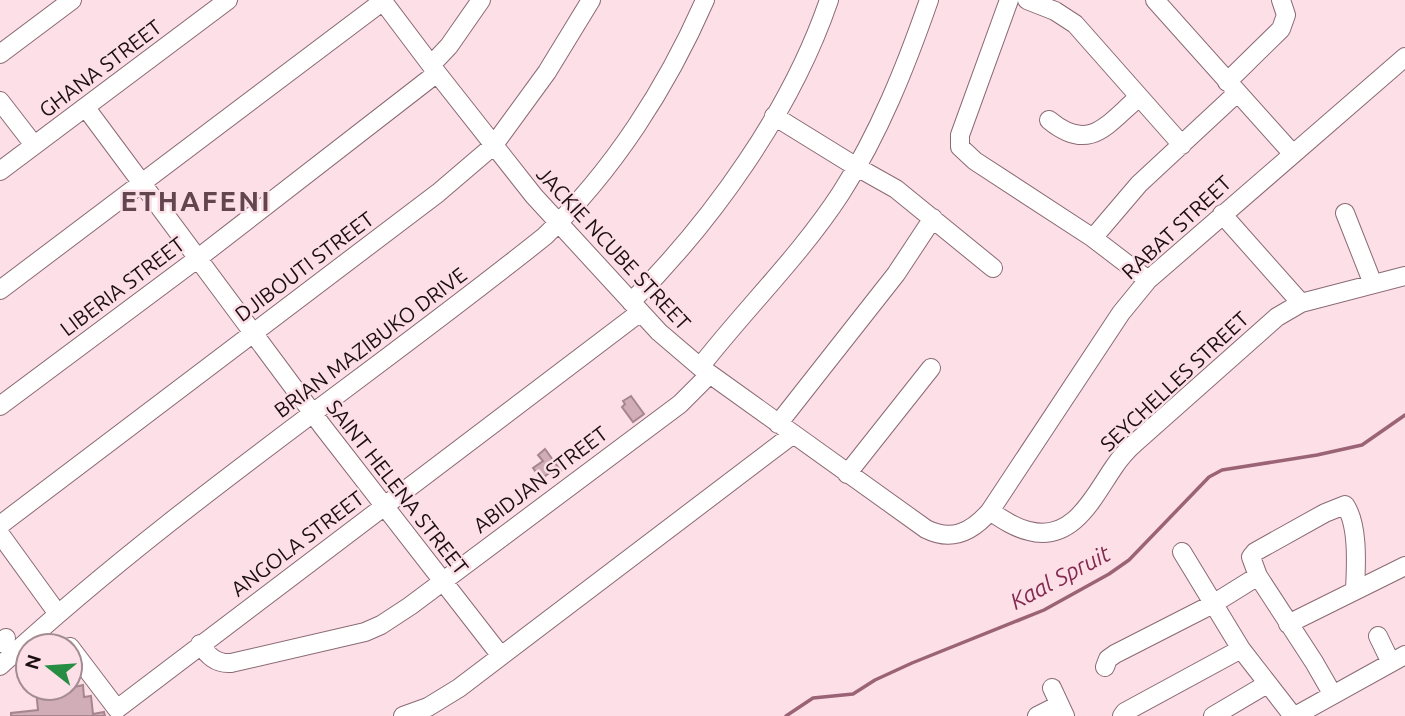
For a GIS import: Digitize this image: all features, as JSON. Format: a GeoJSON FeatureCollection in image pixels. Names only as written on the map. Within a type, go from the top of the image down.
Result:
{"type":"FeatureCollection","features":[{"type":"Feature","properties":{"kind":"street"},"geometry":{"type":"LineString","coordinates":[[0,54],[72,0]]}},
{"type":"Feature","properties":{"kind":"street","name":"GHANA STREET"},"geometry":{"type":"LineString","coordinates":[[0,171],[228,0]]}},
{"type":"Feature","properties":{"kind":"street"},"geometry":{"type":"LineString","coordinates":[[0,290],[382,0]]}},
{"type":"Feature","properties":{"kind":"street","name":"JACKIE NCUBE STREET"},"geometry":{"type":"LineString","coordinates":[[382,0],[493,146],[557,224],[673,346],[785,430],[926,529],[944,535],[966,532]]}},
{"type":"Feature","properties":{"kind":"street","name":"LIBERIA STREET"},"geometry":{"type":"LineString","coordinates":[[0,406],[197,259],[434,69],[481,0]]}},
{"type":"Feature","properties":{"kind":"street","name":"DJIBOUTI STREET"},"geometry":{"type":"LineString","coordinates":[[0,525],[438,193],[493,146],[547,72],[591,0]]}},
{"type":"Feature","properties":{"kind":"street","name":"BRIAN MAZIBUKO DRIVE"},"geometry":{"type":"LineString","coordinates":[[0,666],[54,617],[144,543],[522,255],[557,224],[599,177],[633,130],[655,96],[705,0]]}},
{"type":"Feature","properties":{"kind":"street","name":"ANGOLA STREET"},"geometry":{"type":"LineString","coordinates":[[84,664],[120,712],[200,644],[384,506],[635,307],[717,203],[774,116],[803,61],[829,0]]}},
{"type":"Feature","properties":{"kind":"street","name":"ABIDJAN STREET"},"geometry":{"type":"LineString","coordinates":[[200,644],[213,659],[224,664],[348,637],[380,625],[680,404],[829,210],[855,166],[907,63],[929,0]]}},
{"type":"Feature","properties":{"kind":"street"},"geometry":{"type":"LineString","coordinates":[[1009,0],[960,135],[960,147],[975,161],[1093,238],[1148,280]]}},
{"type":"Feature","properties":{"kind":"street"},"geometry":{"type":"LineString","coordinates":[[1027,0],[1055,11],[1074,24],[1182,145]]}},
{"type":"Feature","properties":{"kind":"street"},"geometry":{"type":"LineString","coordinates":[[1155,0],[1292,153]]}},
{"type":"Feature","properties":{"kind":"street"},"geometry":{"type":"LineString","coordinates":[[1093,238],[1126,197],[1182,145],[1281,29],[1286,15],[1280,0]]}},
{"type":"Feature","properties":{"kind":"street","name":"RABAT STREET"},"geometry":{"type":"LineString","coordinates":[[966,532],[982,521],[990,511],[1121,313],[1148,280],[1405,57]]}},
{"type":"Feature","properties":{"kind":"street"},"geometry":{"type":"LineString","coordinates":[[1049,120],[1075,136],[1090,135],[1139,97]]}},
{"type":"Feature","properties":{"kind":"street"},"geometry":{"type":"LineString","coordinates":[[0,101],[34,145]]}},
{"type":"Feature","properties":{"kind":"street","name":"SAINT HELENA STREET"},"geometry":{"type":"LineString","coordinates":[[86,108],[313,414],[501,656]]}},
{"type":"Feature","properties":{"kind":"street"},"geometry":{"type":"LineString","coordinates":[[774,116],[855,166],[897,188],[993,268]]}},
{"type":"Feature","properties":{"kind":"street"},"geometry":{"type":"LineString","coordinates":[[1345,213],[1373,284]]}},
{"type":"Feature","properties":{"kind":"street"},"geometry":{"type":"LineString","coordinates":[[1222,214],[1301,303]]}},
{"type":"Feature","properties":{"kind":"street"},"geometry":{"type":"LineString","coordinates":[[403,716],[442,699],[501,656],[785,430],[933,218]]}},
{"type":"Feature","properties":{"kind":"street","name":"SEYCHELLES STREET"},"geometry":{"type":"LineString","coordinates":[[990,511],[1031,532],[1041,533],[1066,526],[1084,512],[1116,464],[1135,443],[1264,327],[1301,303],[1405,276]]}},
{"type":"Feature","properties":{"kind":"street"},"geometry":{"type":"LineString","coordinates":[[848,474],[931,368]]}},
{"type":"Feature","properties":{"kind":"street"},"geometry":{"type":"LineString","coordinates":[[1333,695],[1258,576],[1251,560],[1255,552],[1343,505],[1348,508],[1353,529],[1356,556],[1355,590]]}},
{"type":"Feature","properties":{"kind":"street","name":"ANGOLA STREET"},"geometry":{"type":"LineString","coordinates":[[0,534],[62,632]]}},
{"type":"Feature","properties":{"kind":"street"},"geometry":{"type":"LineString","coordinates":[[1182,552],[1241,649],[1294,716],[1398,659],[1378,636]]}},
{"type":"Feature","properties":{"kind":"street"},"geometry":{"type":"LineString","coordinates":[[1288,624],[1405,566]]}},
{"type":"Feature","properties":{"kind":"street"},"geometry":{"type":"LineString","coordinates":[[1105,667],[1108,659],[1115,654],[1213,604],[1258,576]]}},
{"type":"Feature","properties":{"kind":"street"},"geometry":{"type":"LineString","coordinates":[[1122,716],[1241,649]]}},
{"type":"Feature","properties":{"kind":"street"},"geometry":{"type":"LineString","coordinates":[[1213,716],[1267,684]]}},
{"type":"Feature","properties":{"kind":"street"},"geometry":{"type":"LineString","coordinates":[[1037,716],[1062,711],[1052,688]]}},
{"type":"Feature","properties":{"kind":"building"},"geometry":{"type":"Polygon","coordinates":[[[631,396],[644,414],[633,422],[622,407],[625,404],[623,401],[631,396]]]}},
{"type":"Feature","properties":{"kind":"building"},"geometry":{"type":"Polygon","coordinates":[[[545,449],[561,471],[555,476],[552,471],[541,479],[533,468],[543,461],[538,455],[545,449]]]}},
{"type":"Feature","properties":{"kind":"building"},"geometry":{"type":"Polygon","coordinates":[[[91,696],[93,714],[104,712],[105,716],[11,716],[11,713],[38,710],[37,702],[84,702],[84,697],[91,696]]]}},
{"type":"Feature","properties":{"kind":"waterway","name":"Kaal Spruit"},"geometry":{"type":"LineString","coordinates":[[786,716],[813,698],[853,694],[875,680],[912,663],[1044,610],[1109,574],[1129,560],[1209,477],[1222,470],[1362,445],[1405,415]]}},
{"type":"Feature","properties":{"kind":"district","name":"ETHAFENI"},"geometry":{"type":"Point","coordinates":[196,200]}}]}
